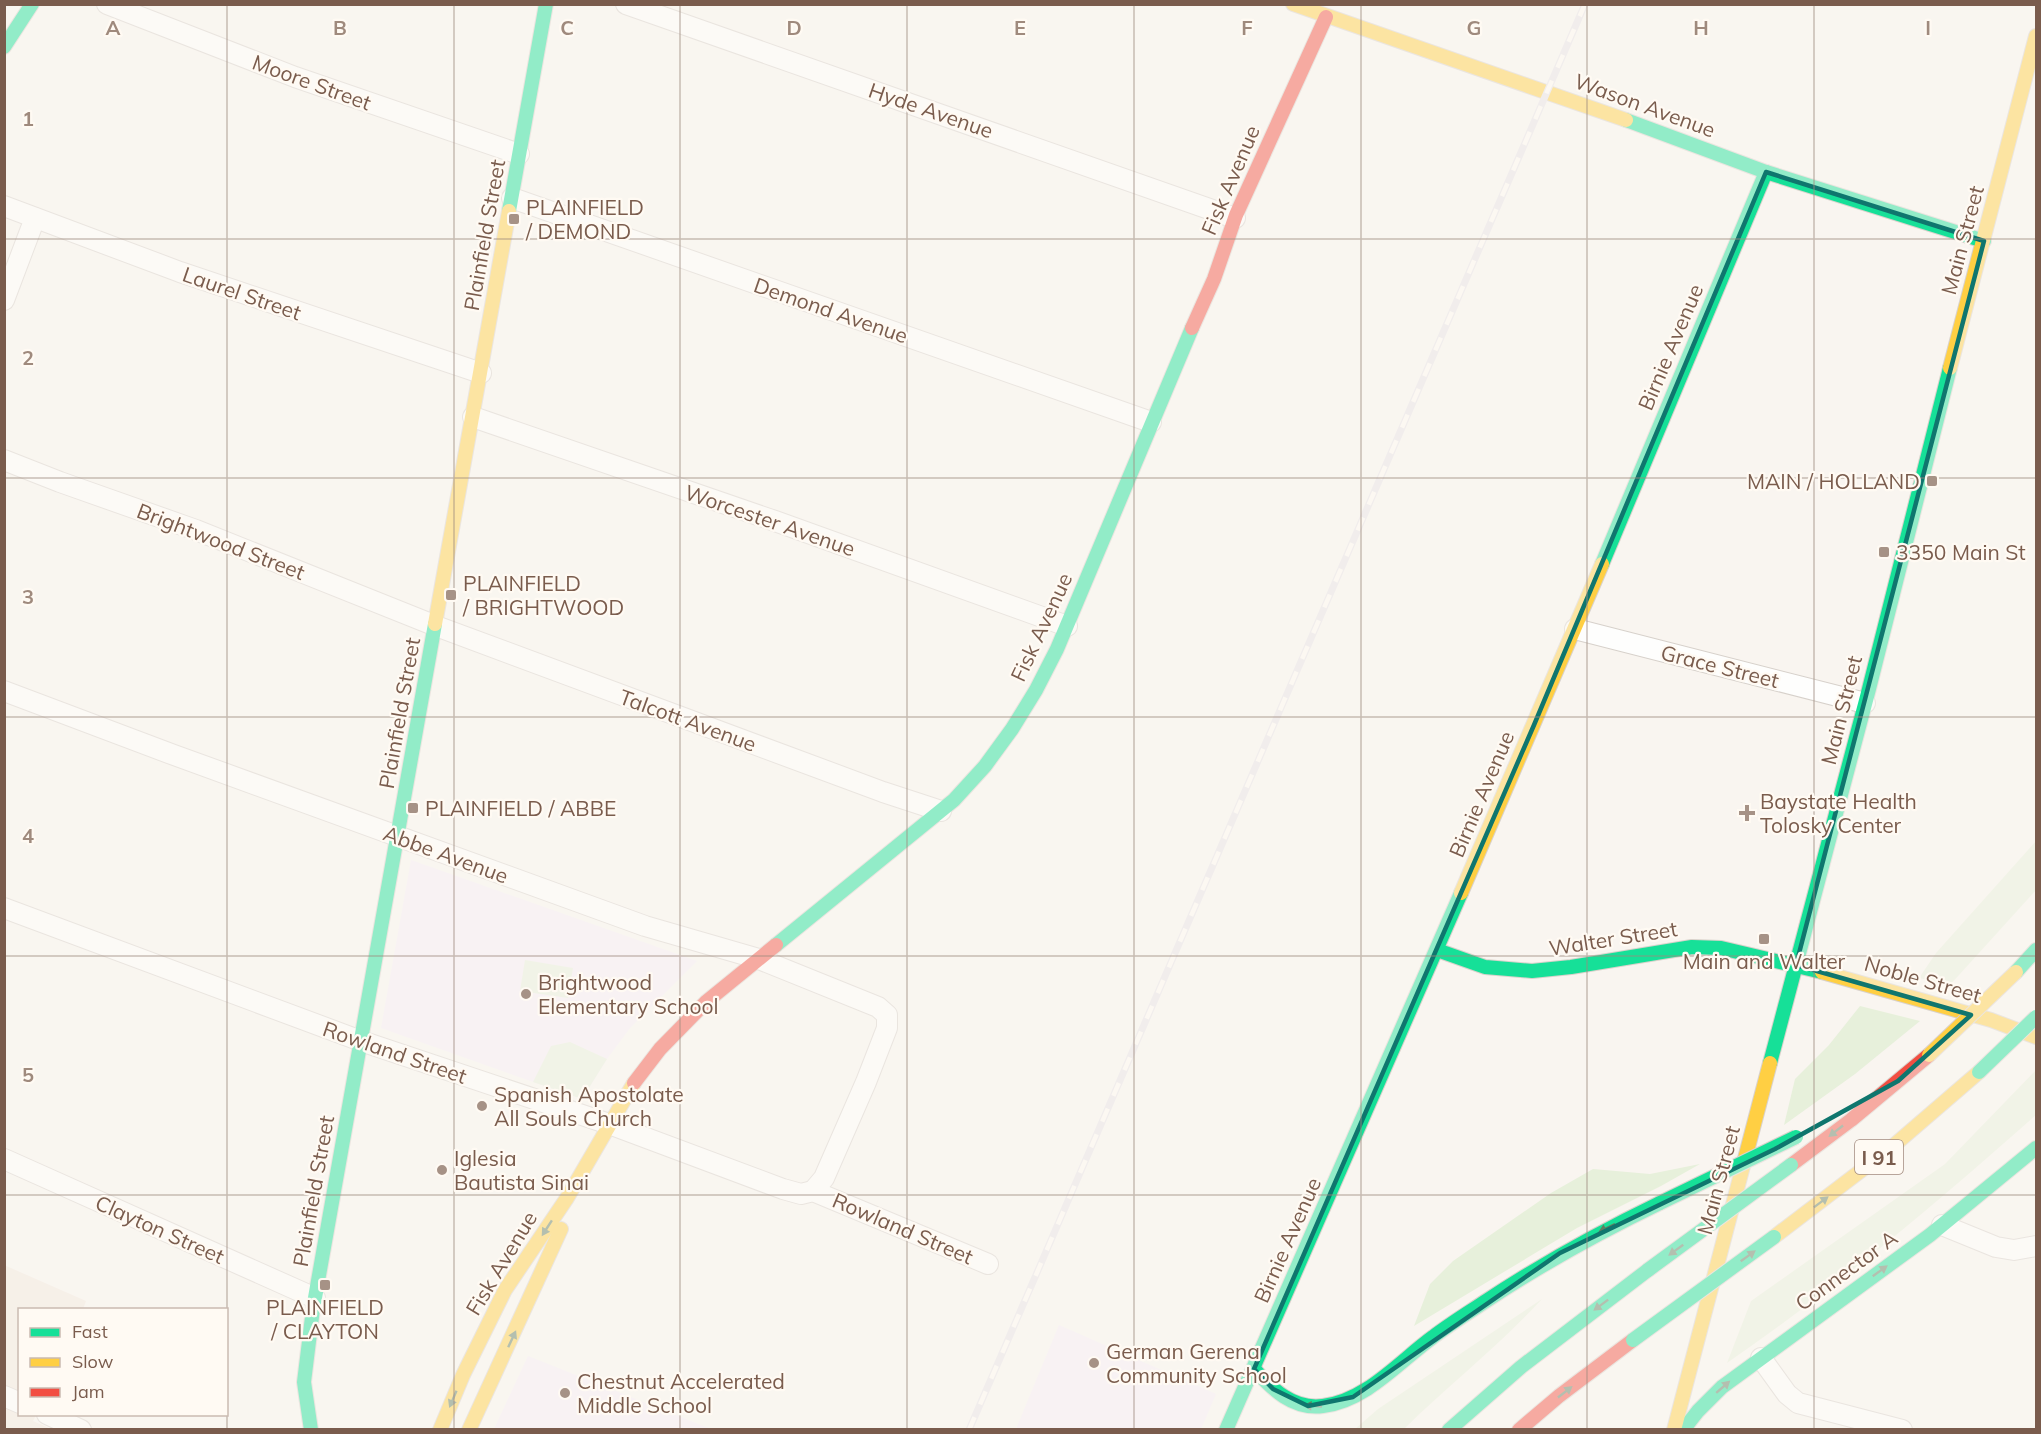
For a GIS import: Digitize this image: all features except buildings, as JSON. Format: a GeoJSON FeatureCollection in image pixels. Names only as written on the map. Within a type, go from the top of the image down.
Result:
{"type":"FeatureCollection","features":[{"type":"Feature","properties":{"kind":"main road"},"geometry":{"type":"LineString","coordinates":[[4,47],[32,4]]}},
{"type":"Feature","properties":{"kind":"main road","name":"Plainfield Street"},"geometry":{"type":"LineString","coordinates":[[311,1430],[304,1375],[315,1298],[546,4]]}},
{"type":"Feature","properties":{"kind":"main road","name":"Wason Avenue"},"geometry":{"type":"LineString","coordinates":[[1293,4],[1326,17],[1403,41],[1500,78],[1577,102],[1767,172],[1984,241]]}},
{"type":"Feature","properties":{"kind":"main road","name":"Fisk Avenue"},"geometry":{"type":"LineString","coordinates":[[440,1430],[463,1375],[505,1290],[567,1198],[633,1084],[667,1041],[706,1002],[941,811],[978,776],[1012,731],[1039,684],[1067,626],[1210,285],[1235,218],[1326,17]]}},
{"type":"Feature","properties":{"kind":"main road","name":"Main Street"},"geometry":{"type":"LineString","coordinates":[[1674,1430],[2037,36]]}},
{"type":"Feature","properties":{"kind":"main road","name":"Birnie Avenue"},"geometry":{"type":"LineString","coordinates":[[1226,1430],[1437,950],[1767,172]]}},
{"type":"Feature","properties":{"kind":"main road","name":"Walter Street"},"geometry":{"type":"LineString","coordinates":[[1437,950],[1485,967],[1523,971],[1551,969],[1706,946],[1796,965]]}},
{"type":"Feature","properties":{"kind":"main road","name":"I 91"},"geometry":{"type":"LineString","coordinates":[[1449,1430],[1548,1345],[1791,1165],[1898,1081],[1929,1055],[2037,950]]}},
{"type":"Feature","properties":{"kind":"main road","name":"Noble Street"},"geometry":{"type":"LineString","coordinates":[[1796,965],[1947,1010],[1991,1020],[2037,1037]]}},
{"type":"Feature","properties":{"kind":"main road","name":"I 91"},"geometry":{"type":"LineString","coordinates":[[1520,1430],[1559,1396],[1883,1153],[1979,1072],[2037,1017]]}},
{"type":"Feature","properties":{"kind":"main road"},"geometry":{"type":"LineString","coordinates":[[1827,1120],[1898,1081]]}},
{"type":"Feature","properties":{"kind":"main road","name":"Fisk Avenue"},"geometry":{"type":"LineString","coordinates":[[469,1430],[609,1124]]}},
{"type":"Feature","properties":{"kind":"main road"},"geometry":{"type":"LineString","coordinates":[[1254,1369],[1273,1389],[1291,1401],[1308,1406],[1331,1405],[1353,1397],[1433,1337],[1560,1254],[1607,1228],[1802,1135]]}},
{"type":"Feature","properties":{"kind":"main road","name":"Connector A"},"geometry":{"type":"LineString","coordinates":[[1683,1430],[1722,1387],[1942,1226],[2037,1148]]}},
{"type":"Feature","properties":{"kind":"main road"},"geometry":{"type":"LineString","coordinates":[[1341,1417],[1433,1337]]}},
{"type":"Feature","properties":{"kind":"street","name":"Moore Street"},"geometry":{"type":"LineString","coordinates":[[107,4],[296,77],[519,153]]}},
{"type":"Feature","properties":{"kind":"street","name":"Hyde Avenue"},"geometry":{"type":"LineString","coordinates":[[626,4],[1235,218]]}},
{"type":"Feature","properties":{"kind":"street","name":"Demond Avenue"},"geometry":{"type":"LineString","coordinates":[[512,198],[1151,422]]}},
{"type":"Feature","properties":{"kind":"street","name":"Laurel Street"},"geometry":{"type":"LineString","coordinates":[[4,206],[180,272],[481,373]]}},
{"type":"Feature","properties":{"kind":"street"},"geometry":{"type":"LineString","coordinates":[[4,300],[35,218]]}},
{"type":"Feature","properties":{"kind":"street","name":"Worcester Avenue"},"geometry":{"type":"LineString","coordinates":[[473,417],[775,521],[1067,626]]}},
{"type":"Feature","properties":{"kind":"street","name":"Brightwood Street"},"geometry":{"type":"LineString","coordinates":[[4,460],[196,530],[436,626]]}},
{"type":"Feature","properties":{"kind":"street","name":"Talcott Avenue"},"geometry":{"type":"LineString","coordinates":[[436,626],[872,788],[941,811]]}},
{"type":"Feature","properties":{"kind":"street","name":"Grace Street"},"geometry":{"type":"LineString","coordinates":[[1575,629],[1865,703]]}},
{"type":"Feature","properties":{"kind":"street","name":"Abbe Avenue"},"geometry":{"type":"LineString","coordinates":[[4,691],[645,926],[759,959],[870,1003],[887,1015],[887,1028],[867,1082],[824,1178],[813,1191]]}},
{"type":"Feature","properties":{"kind":"street","name":"Rowland Street"},"geometry":{"type":"LineString","coordinates":[[4,908],[361,1041],[609,1124],[783,1189],[801,1194],[813,1191],[988,1264]]}},
{"type":"Feature","properties":{"kind":"street","name":"Clayton Street"},"geometry":{"type":"LineString","coordinates":[[4,1159],[315,1298]]}},
{"type":"Feature","properties":{"kind":"street"},"geometry":{"type":"LineString","coordinates":[[1942,1226],[1996,1247],[2014,1250],[2037,1246]]}},
{"type":"Feature","properties":{"kind":"street"},"geometry":{"type":"LineString","coordinates":[[1761,1358],[1787,1394],[1797,1403],[1902,1430]]}},
{"type":"Feature","properties":{"kind":"street"},"geometry":{"type":"LineString","coordinates":[[4,1396],[18,1402]]}},
{"type":"Feature","properties":{"kind":"street"},"geometry":{"type":"LineString","coordinates":[[51,1416],[81,1430]]}},
{"type":"Feature","properties":{"kind":"highlighted area"},"geometry":{"type":"Polygon","coordinates":[[[1766,172],[1984,241],[1796,965],[1971,1015],[1898,1081],[1775,1149],[1560,1253],[1353,1397],[1308,1406],[1273,1389],[1254,1369],[1534,725],[1766,172]]]}},
{"type":"Feature","properties":{"kind":"shaded area","name":"Brightwood Elementary School"},"geometry":{"type":"Polygon","coordinates":[[[411,860],[697,961],[630,1028],[582,1099],[533,1082],[381,1028],[411,860]]]}},
{"type":"Feature","properties":{"kind":"shaded area"},"geometry":{"type":"Polygon","coordinates":[[[4,1265],[86,1301],[83,1308],[18,1308],[18,1416],[36,1416],[33,1421],[51,1429],[5,1429],[4,1265]]]}},
{"type":"Feature","properties":{"kind":"shaded area","name":"German Gerena Community School"},"geometry":{"type":"Polygon","coordinates":[[[1059,1325],[1216,1394],[1201,1429],[1016,1429],[1059,1325]]]}},
{"type":"Feature","properties":{"kind":"shaded area","name":"Chestnut Accelerated Middle School"},"geometry":{"type":"Polygon","coordinates":[[[528,1356],[711,1429],[494,1429],[528,1356]]]}},
{"type":"Feature","properties":{"kind":"green space"},"geometry":{"type":"Polygon","coordinates":[[[2036,841],[2036,890],[1950,985],[1919,978],[1936,953],[2036,841]]]}},
{"type":"Feature","properties":{"kind":"green space"},"geometry":{"type":"Polygon","coordinates":[[[525,960],[573,968],[568,998],[520,991],[525,960]]]}},
{"type":"Feature","properties":{"kind":"green space"},"geometry":{"type":"Polygon","coordinates":[[[1860,1006],[1920,1021],[1855,1074],[1784,1125],[1795,1079],[1829,1045],[1860,1006]]]}},
{"type":"Feature","properties":{"kind":"green space"},"geometry":{"type":"Polygon","coordinates":[[[570,1042],[607,1059],[582,1099],[533,1082],[551,1046],[570,1042]]]}},
{"type":"Feature","properties":{"kind":"green space"},"geometry":{"type":"Polygon","coordinates":[[[2036,1070],[2036,1115],[1886,1244],[1727,1363],[1751,1301],[1945,1164],[2036,1070]]]}},
{"type":"Feature","properties":{"kind":"green space"},"geometry":{"type":"Polygon","coordinates":[[[1700,1164],[1577,1228],[1414,1326],[1430,1284],[1453,1261],[1551,1193],[1593,1169],[1650,1174],[1700,1164]]]}},
{"type":"Feature","properties":{"kind":"green space"},"geometry":{"type":"Polygon","coordinates":[[[1542,1299],[1509,1333],[1404,1429],[1355,1429],[1378,1409],[1542,1299]]]}},
{"type":"Feature","properties":{"kind":"railway"},"geometry":{"type":"LineString","coordinates":[[969,1430],[1585,4]]}},
{"type":"Feature","properties":{"kind":"traffic: fast"},"geometry":{"type":"LineString","coordinates":[[4,47],[32,4]]}},
{"type":"Feature","properties":{"kind":"traffic: fast"},"geometry":{"type":"LineString","coordinates":[[509,211],[546,4]]}},
{"type":"Feature","properties":{"kind":"traffic: fast"},"geometry":{"type":"LineString","coordinates":[[1626,120],[1766,172],[1984,241]]}},
{"type":"Feature","properties":{"kind":"traffic: fast"},"geometry":{"type":"LineString","coordinates":[[1602,564],[1766,172]]}},
{"type":"Feature","properties":{"kind":"traffic: fast"},"geometry":{"type":"LineString","coordinates":[[776,945],[954,800],[985,766],[1012,729],[1057,649],[1192,328]]}},
{"type":"Feature","properties":{"kind":"traffic: fast"},"geometry":{"type":"LineString","coordinates":[[1770,1063],[1869,689],[1950,368]]}},
{"type":"Feature","properties":{"kind":"traffic: fast"},"geometry":{"type":"LineString","coordinates":[[311,1430],[304,1382],[313,1309],[435,624]]}},
{"type":"Feature","properties":{"kind":"traffic: fast"},"geometry":{"type":"LineString","coordinates":[[1226,1430],[1461,893]]}},
{"type":"Feature","properties":{"kind":"traffic: fast"},"geometry":{"type":"LineString","coordinates":[[1437,950],[1485,967],[1532,971],[1571,967],[1692,947],[1721,948],[1822,972]]}},
{"type":"Feature","properties":{"kind":"traffic: fast"},"geometry":{"type":"LineString","coordinates":[[2016,972],[2036,950]]}},
{"type":"Feature","properties":{"kind":"traffic: fast"},"geometry":{"type":"LineString","coordinates":[[1979,1072],[2036,1017]]}},
{"type":"Feature","properties":{"kind":"traffic: fast"},"geometry":{"type":"LineString","coordinates":[[1660,1203],[1796,1137]]}},
{"type":"Feature","properties":{"kind":"traffic: fast"},"geometry":{"type":"LineString","coordinates":[[1683,1430],[1722,1387],[1930,1235],[2036,1148]]}},
{"type":"Feature","properties":{"kind":"traffic: fast"},"geometry":{"type":"LineString","coordinates":[[1648,1270],[1791,1165]]}},
{"type":"Feature","properties":{"kind":"traffic: fast"},"geometry":{"type":"LineString","coordinates":[[1254,1369],[1276,1391],[1302,1405],[1323,1406],[1339,1403],[1382,1379],[1446,1328],[1507,1287],[1571,1249],[1660,1203]]}},
{"type":"Feature","properties":{"kind":"traffic: fast"},"geometry":{"type":"LineString","coordinates":[[1633,1340],[1774,1237]]}},
{"type":"Feature","properties":{"kind":"traffic: fast"},"geometry":{"type":"LineString","coordinates":[[1449,1430],[1521,1367],[1648,1270]]}},
{"type":"Feature","properties":{"kind":"traffic: slow"},"geometry":{"type":"LineString","coordinates":[[1293,4],[1626,120]]}},
{"type":"Feature","properties":{"kind":"traffic: slow"},"geometry":{"type":"LineString","coordinates":[[1950,368],[2036,36]]}},
{"type":"Feature","properties":{"kind":"traffic: slow"},"geometry":{"type":"LineString","coordinates":[[435,624],[509,211]]}},
{"type":"Feature","properties":{"kind":"traffic: slow"},"geometry":{"type":"LineString","coordinates":[[1461,893],[1602,564]]}},
{"type":"Feature","properties":{"kind":"traffic: slow"},"geometry":{"type":"LineString","coordinates":[[1822,972],[1991,1020],[2036,1037]]}},
{"type":"Feature","properties":{"kind":"traffic: slow"},"geometry":{"type":"LineString","coordinates":[[1929,1055],[2016,972]]}},
{"type":"Feature","properties":{"kind":"traffic: slow"},"geometry":{"type":"LineString","coordinates":[[1674,1430],[1770,1063]]}},
{"type":"Feature","properties":{"kind":"traffic: slow"},"geometry":{"type":"LineString","coordinates":[[1774,1237],[1892,1147],[1979,1072]]}},
{"type":"Feature","properties":{"kind":"traffic: slow"},"geometry":{"type":"LineString","coordinates":[[440,1430],[463,1375],[505,1290],[567,1198],[634,1083]]}},
{"type":"Feature","properties":{"kind":"traffic: slow"},"geometry":{"type":"LineString","coordinates":[[469,1430],[561,1229]]}},
{"type":"Feature","properties":{"kind":"traffic: jam"},"geometry":{"type":"LineString","coordinates":[[1192,328],[1214,279],[1236,215],[1326,17]]}},
{"type":"Feature","properties":{"kind":"traffic: jam"},"geometry":{"type":"LineString","coordinates":[[634,1083],[660,1049],[706,1002],[776,945]]}},
{"type":"Feature","properties":{"kind":"traffic: jam"},"geometry":{"type":"LineString","coordinates":[[1791,1165],[1851,1120],[1929,1055]]}},
{"type":"Feature","properties":{"kind":"traffic: jam"},"geometry":{"type":"LineString","coordinates":[[1519,1430],[1559,1396],[1633,1340]]}},
{"type":"Feature","properties":{"kind":"place","name":"PLAINFIELD / DEMOND"},"geometry":{"type":"Point","coordinates":[514,219]}},
{"type":"Feature","properties":{"kind":"place","name":"MAIN / HOLLAND"},"geometry":{"type":"Point","coordinates":[1932,481]}},
{"type":"Feature","properties":{"kind":"place","name":"3350 Main St"},"geometry":{"type":"Point","coordinates":[1884,552]}},
{"type":"Feature","properties":{"kind":"place","name":"PLAINFIELD / BRIGHTWOOD"},"geometry":{"type":"Point","coordinates":[451,595]}},
{"type":"Feature","properties":{"kind":"place","name":"PLAINFIELD / ABBE"},"geometry":{"type":"Point","coordinates":[413,808]}},
{"type":"Feature","properties":{"kind":"place","name":"Baystate Health Tolosky Center"},"geometry":{"type":"Point","coordinates":[1747,813]}},
{"type":"Feature","properties":{"kind":"place","name":"Main and Walter"},"geometry":{"type":"Point","coordinates":[1764,939]}},
{"type":"Feature","properties":{"kind":"place","name":"Brightwood Elementary School"},"geometry":{"type":"Point","coordinates":[526,994]}},
{"type":"Feature","properties":{"kind":"place","name":"Spanish Apostolate All Souls Church"},"geometry":{"type":"Point","coordinates":[482,1106]}},
{"type":"Feature","properties":{"kind":"place","name":"Iglesia Bautista Sinai"},"geometry":{"type":"Point","coordinates":[442,1170]}},
{"type":"Feature","properties":{"kind":"place","name":"PLAINFIELD / CLAYTON"},"geometry":{"type":"Point","coordinates":[325,1285]}},
{"type":"Feature","properties":{"kind":"place","name":"German Gerena Community School"},"geometry":{"type":"Point","coordinates":[1094,1363]}},
{"type":"Feature","properties":{"kind":"place","name":"Chestnut Accelerated Middle School"},"geometry":{"type":"Point","coordinates":[565,1393]}}]}
